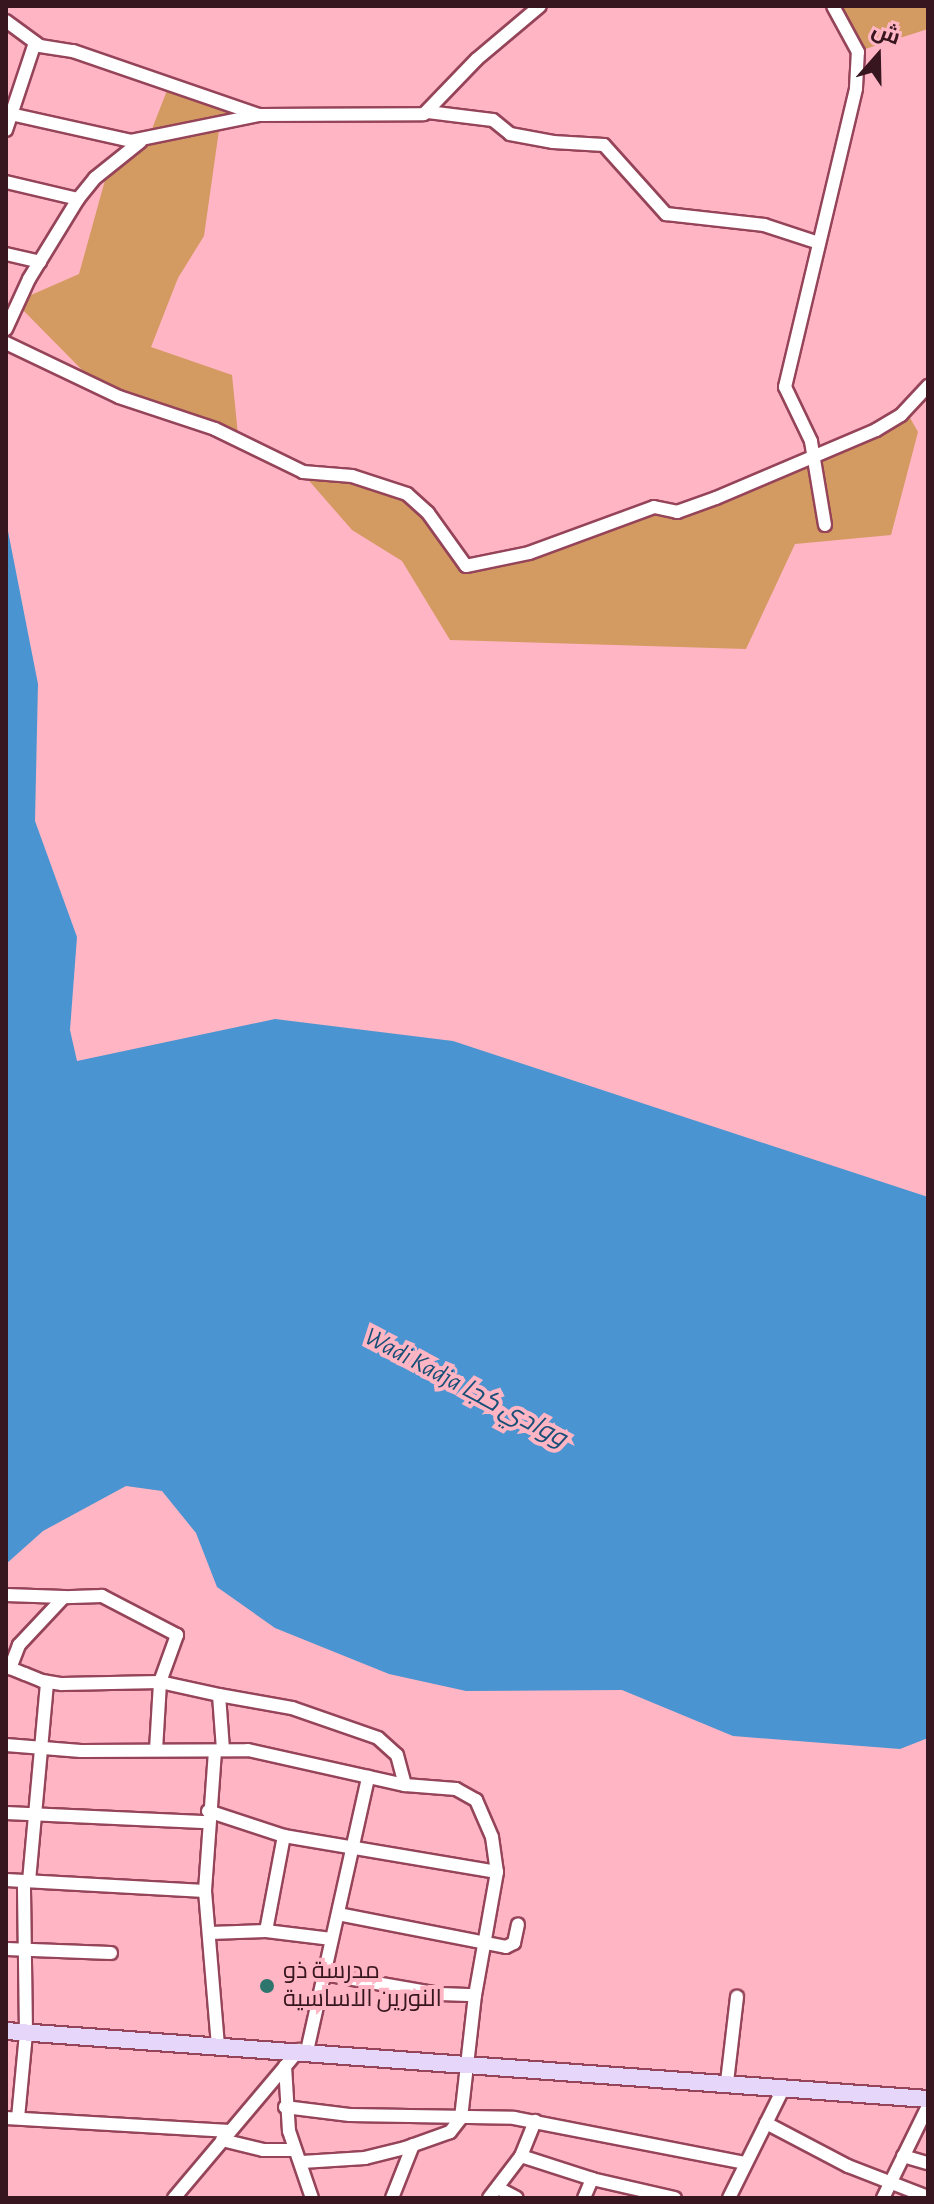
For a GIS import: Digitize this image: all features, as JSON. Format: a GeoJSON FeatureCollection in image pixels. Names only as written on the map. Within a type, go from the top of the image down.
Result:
{"type":"FeatureCollection","features":[{"type":"Feature","properties":{"kind":"main road"},"geometry":{"type":"LineString","coordinates":[[6,2031],[303,2050],[928,2099]]}},
{"type":"Feature","properties":{"kind":"street"},"geometry":{"type":"LineString","coordinates":[[428,112],[477,59],[540,6]]}},
{"type":"Feature","properties":{"kind":"street"},"geometry":{"type":"LineString","coordinates":[[825,525],[806,426],[785,387],[816,242],[841,161],[856,88],[858,52],[833,6]]}},
{"type":"Feature","properties":{"kind":"street"},"geometry":{"type":"LineString","coordinates":[[6,21],[35,43],[73,51],[259,115]]}},
{"type":"Feature","properties":{"kind":"street"},"geometry":{"type":"LineString","coordinates":[[6,130],[8,113],[35,43]]}},
{"type":"Feature","properties":{"kind":"street"},"geometry":{"type":"LineString","coordinates":[[8,113],[115,140],[146,138],[259,115],[428,112],[493,120],[510,134],[553,142],[604,145],[666,214],[764,225],[816,242]]}},
{"type":"Feature","properties":{"kind":"street"},"geometry":{"type":"LineString","coordinates":[[6,329],[40,262],[78,199],[95,178],[146,138]]}},
{"type":"Feature","properties":{"kind":"street"},"geometry":{"type":"LineString","coordinates":[[6,182],[78,199]]}},
{"type":"Feature","properties":{"kind":"street"},"geometry":{"type":"LineString","coordinates":[[6,254],[40,262]]}},
{"type":"Feature","properties":{"kind":"street"},"geometry":{"type":"LineString","coordinates":[[6,343],[119,397],[215,429],[303,472],[352,476],[407,494],[428,513],[466,566],[529,553],[654,507],[677,512],[813,456],[901,415],[928,386]]}},
{"type":"Feature","properties":{"kind":"street"},"geometry":{"type":"LineString","coordinates":[[6,1595],[102,1596],[174,1631],[160,1682],[156,1750]]}},
{"type":"Feature","properties":{"kind":"street"},"geometry":{"type":"LineString","coordinates":[[64,1597],[19,1645],[8,1667],[47,1682],[160,1682],[292,1708],[378,1738],[397,1755],[405,1785]]}},
{"type":"Feature","properties":{"kind":"street"},"geometry":{"type":"LineString","coordinates":[[47,1682],[27,1881],[26,2033],[12,2118],[226,2135],[263,2150],[294,2150]]}},
{"type":"Feature","properties":{"kind":"street"},"geometry":{"type":"LineString","coordinates":[[218,2045],[205,1891],[208,1816],[219,1751],[219,1695]]}},
{"type":"Feature","properties":{"kind":"street"},"geometry":{"type":"LineString","coordinates":[[6,1745],[272,1754],[405,1785],[456,1789],[476,1800],[492,1837],[497,1872],[475,1995],[471,2063],[461,2118],[450,2132],[413,2145],[365,2158],[302,2162]]}},
{"type":"Feature","properties":{"kind":"street"},"geometry":{"type":"LineString","coordinates":[[174,2198],[285,2066],[303,2050],[324,1974],[368,1777]]}},
{"type":"Feature","properties":{"kind":"street"},"geometry":{"type":"LineString","coordinates":[[6,1813],[34,1816],[208,1816],[284,1836],[353,1844],[497,1872]]}},
{"type":"Feature","properties":{"kind":"street"},"geometry":{"type":"LineString","coordinates":[[266,1931],[284,1836]]}},
{"type":"Feature","properties":{"kind":"street"},"geometry":{"type":"LineString","coordinates":[[6,1880],[205,1891]]}},
{"type":"Feature","properties":{"kind":"street"},"geometry":{"type":"LineString","coordinates":[[338,1914],[511,1947],[518,1924]]}},
{"type":"Feature","properties":{"kind":"street"},"geometry":{"type":"LineString","coordinates":[[210,1933],[266,1931],[332,1939]]}},
{"type":"Feature","properties":{"kind":"street"},"geometry":{"type":"LineString","coordinates":[[6,1949],[111,1953]]}},
{"type":"Feature","properties":{"kind":"street"},"geometry":{"type":"LineString","coordinates":[[324,1974],[440,1994],[475,1995]]}},
{"type":"Feature","properties":{"kind":"street"},"geometry":{"type":"LineString","coordinates":[[727,2082],[737,1997]]}},
{"type":"Feature","properties":{"kind":"street"},"geometry":{"type":"LineString","coordinates":[[285,2066],[285,2107],[294,2150],[302,2162],[312,2198]]}},
{"type":"Feature","properties":{"kind":"street"},"geometry":{"type":"LineString","coordinates":[[729,2198],[784,2087]]}},
{"type":"Feature","properties":{"kind":"street"},"geometry":{"type":"LineString","coordinates":[[883,2198],[928,2106]]}},
{"type":"Feature","properties":{"kind":"street"},"geometry":{"type":"LineString","coordinates":[[285,2107],[350,2115],[418,2112],[461,2118],[535,2121],[746,2163]]}},
{"type":"Feature","properties":{"kind":"street"},"geometry":{"type":"LineString","coordinates":[[489,2198],[521,2156],[535,2121]]}},
{"type":"Feature","properties":{"kind":"street"},"geometry":{"type":"LineString","coordinates":[[766,2123],[888,2184],[928,2197]]}},
{"type":"Feature","properties":{"kind":"street"},"geometry":{"type":"LineString","coordinates":[[392,2198],[413,2145]]}},
{"type":"Feature","properties":{"kind":"street"},"geometry":{"type":"LineString","coordinates":[[521,2156],[592,2179],[675,2198]]}},
{"type":"Feature","properties":{"kind":"street"},"geometry":{"type":"LineString","coordinates":[[903,2156],[928,2163]]}},
{"type":"Feature","properties":{"kind":"street"},"geometry":{"type":"LineString","coordinates":[[584,2198],[592,2179]]}},
{"type":"Feature","properties":{"kind":"street"},"geometry":{"type":"LineString","coordinates":[[498,2188],[517,2198]]}},
{"type":"Feature","properties":{"kind":"shaded area"},"geometry":{"type":"Polygon","coordinates":[[[835,6],[928,6],[928,29],[862,50],[835,6]]]}},
{"type":"Feature","properties":{"kind":"shaded area"},"geometry":{"type":"Polygon","coordinates":[[[168,88],[245,114],[150,134],[168,88]]]}},
{"type":"Feature","properties":{"kind":"shaded area"},"geometry":{"type":"Polygon","coordinates":[[[219,130],[204,236],[178,278],[151,347],[232,375],[238,435],[128,397],[89,377],[15,302],[79,274],[107,173],[147,142],[219,130]]]}},
{"type":"Feature","properties":{"kind":"shaded area"},"geometry":{"type":"Polygon","coordinates":[[[909,416],[918,432],[891,535],[795,544],[746,649],[450,640],[402,561],[352,530],[304,475],[351,478],[407,496],[465,568],[654,509],[677,514],[833,457],[909,416]]]}},
{"type":"Feature","properties":{"kind":"water","name":"Wadi Kadja ووادي كجا"},"geometry":{"type":"Polygon","coordinates":[[[6,521],[38,684],[35,821],[77,937],[70,1030],[77,1061],[275,1019],[453,1041],[928,1197],[928,1738],[900,1749],[733,1736],[622,1690],[466,1691],[389,1674],[275,1628],[217,1587],[196,1533],[162,1491],[126,1486],[43,1531],[6,1564],[6,521]]]}},
{"type":"Feature","properties":{"kind":"place","name":"مدرسة ذو النورين الاساسية"},"geometry":{"type":"Point","coordinates":[267,1986]}}]}
